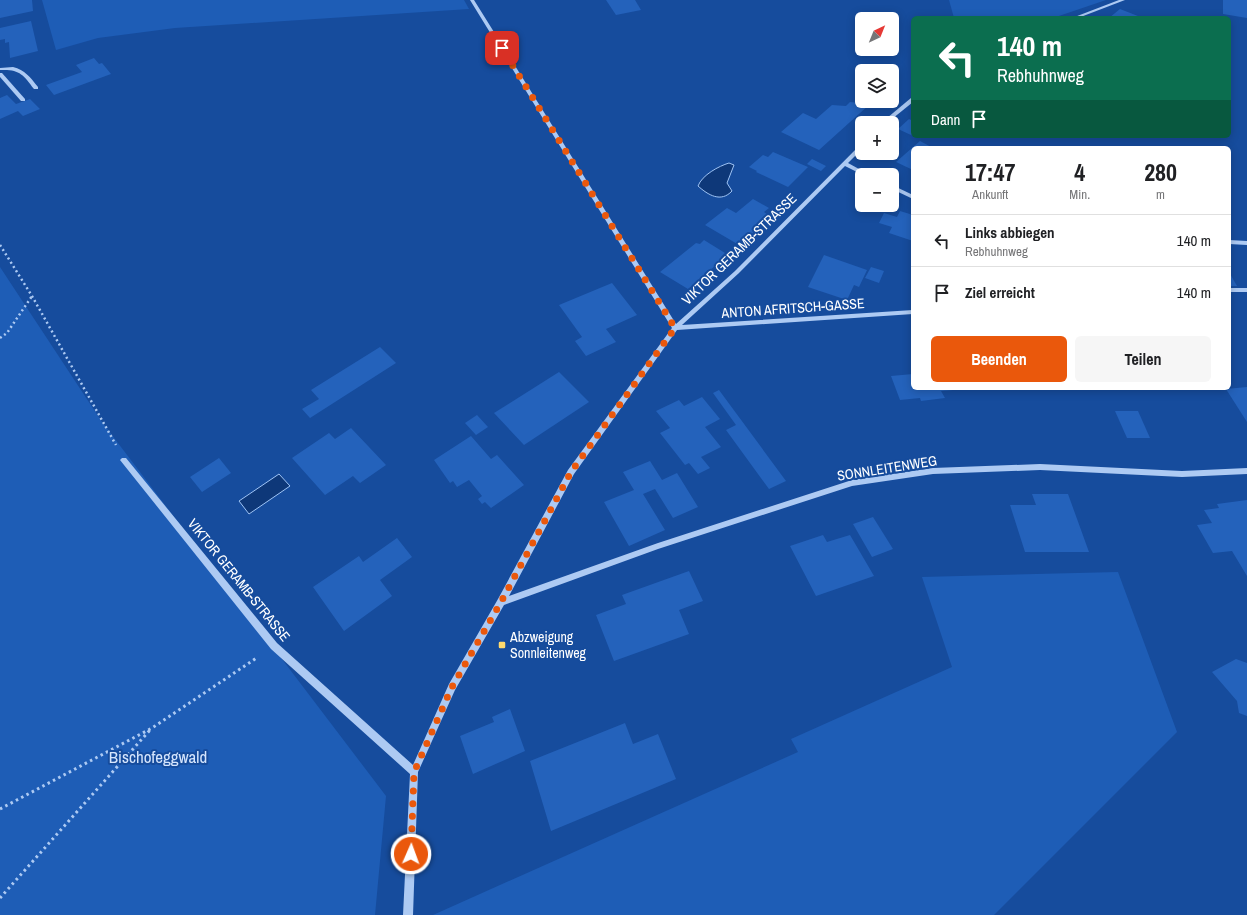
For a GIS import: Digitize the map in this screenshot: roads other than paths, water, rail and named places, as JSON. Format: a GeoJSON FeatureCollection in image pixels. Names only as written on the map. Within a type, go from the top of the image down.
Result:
{"type":"FeatureCollection","features":[{"type":"Feature","properties":{"kind":"street"},"geometry":{"type":"LineString","coordinates":[[472,0],[675,328]]}},
{"type":"Feature","properties":{"kind":"street"},"geometry":{"type":"LineString","coordinates":[[1079,16],[1123,0]]}},
{"type":"Feature","properties":{"kind":"street"},"geometry":{"type":"LineString","coordinates":[[0,69],[18,69],[24,72],[36,88]]}},
{"type":"Feature","properties":{"kind":"street"},"geometry":{"type":"LineString","coordinates":[[0,74],[23,100]]}},
{"type":"Feature","properties":{"kind":"street"},"geometry":{"type":"LineString","coordinates":[[892,116],[911,101]]}},
{"type":"Feature","properties":{"kind":"street","name":"VIKTOR GERAMB-STRASSE"},"geometry":{"type":"LineString","coordinates":[[408,915],[414,772],[452,687],[501,602],[571,472],[675,328],[737,272],[855,153]]}},
{"type":"Feature","properties":{"kind":"street"},"geometry":{"type":"LineString","coordinates":[[845,164],[855,169]]}},
{"type":"Feature","properties":{"kind":"street"},"geometry":{"type":"LineString","coordinates":[[899,190],[911,196]]}},
{"type":"Feature","properties":{"kind":"street"},"geometry":{"type":"LineString","coordinates":[[1231,242],[1247,243]]}},
{"type":"Feature","properties":{"kind":"street"},"geometry":{"type":"LineString","coordinates":[[1231,290],[1247,290]]}},
{"type":"Feature","properties":{"kind":"street","name":"ANTON AFRITSCH-GASSE"},"geometry":{"type":"LineString","coordinates":[[675,328],[911,312]]}},
{"type":"Feature","properties":{"kind":"street","name":"VIKTOR GERAMB-STRASSE"},"geometry":{"type":"LineString","coordinates":[[124,460],[274,646],[414,772]]}},
{"type":"Feature","properties":{"kind":"street","name":"SONNLEITENWEG"},"geometry":{"type":"LineString","coordinates":[[501,602],[658,546],[852,484],[933,471],[1040,467],[1182,474],[1247,471]]}},
{"type":"Feature","properties":{"kind":"place","name":"Abzweigung Sonnleitenweg"},"geometry":{"type":"Point","coordinates":[502,645]}},
{"type":"Feature","properties":{"kind":"park label","name":"Bischofeggwald"},"geometry":{"type":"Point","coordinates":[158,757]}}]}
